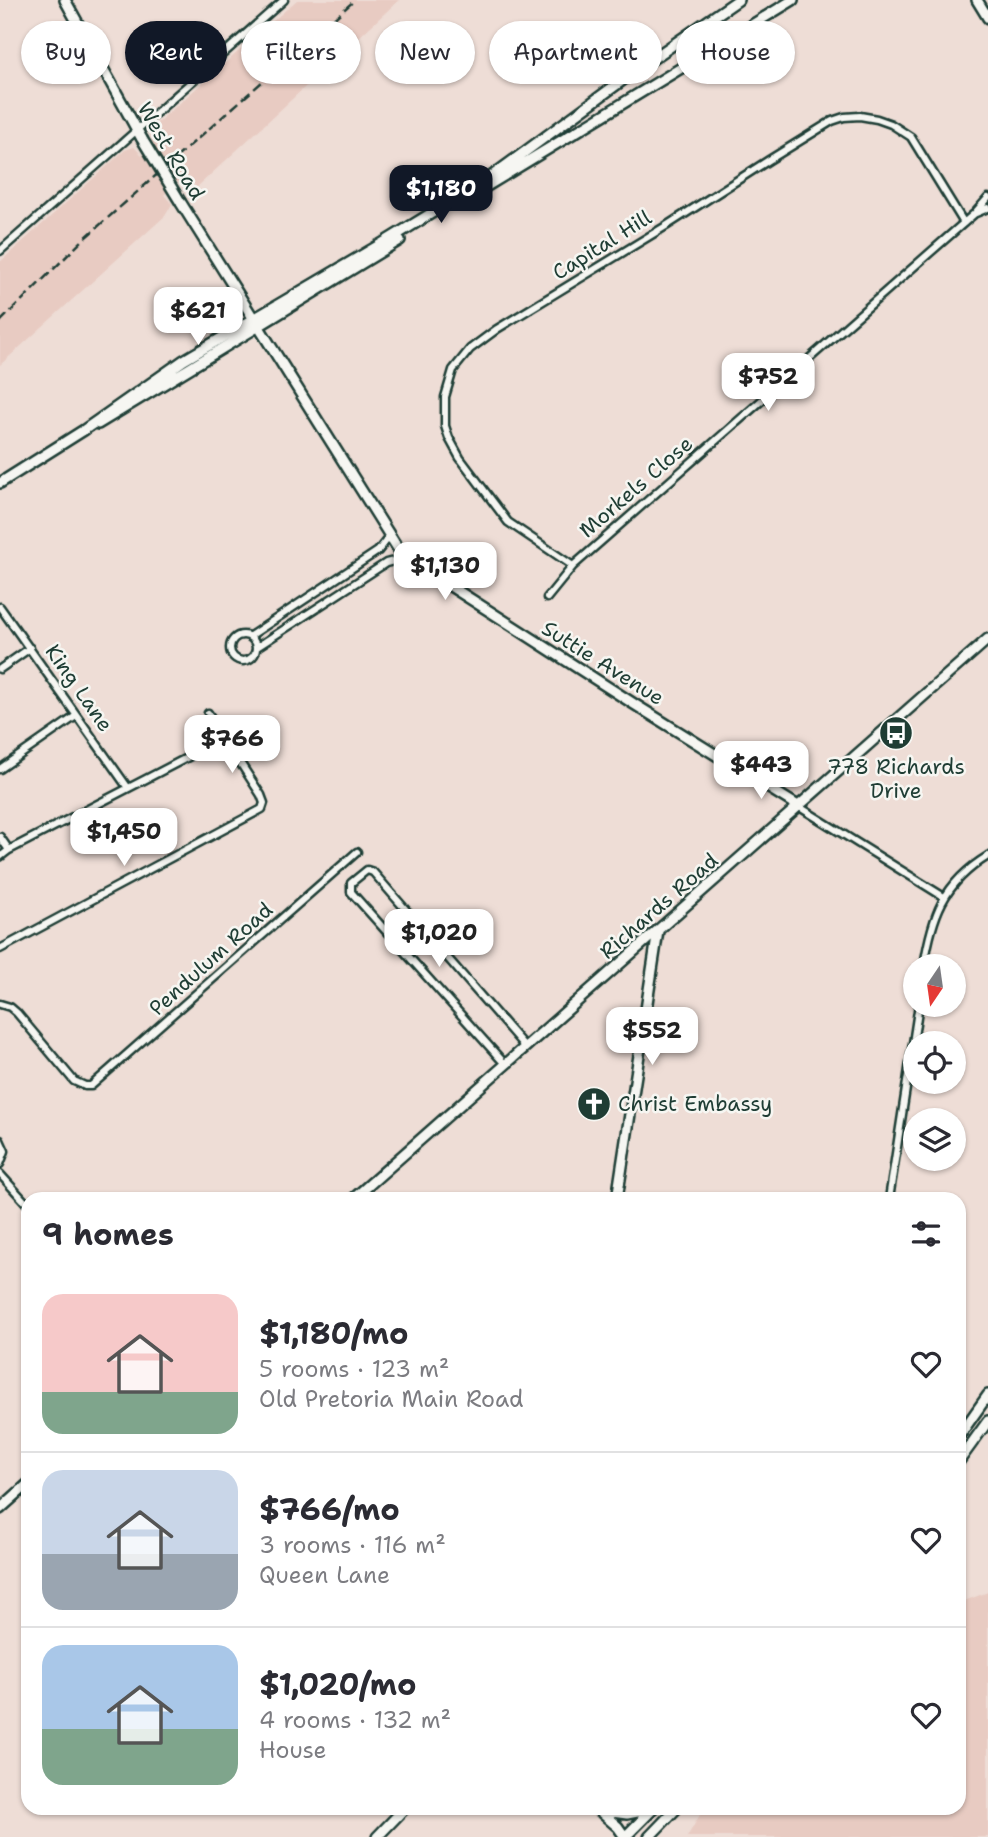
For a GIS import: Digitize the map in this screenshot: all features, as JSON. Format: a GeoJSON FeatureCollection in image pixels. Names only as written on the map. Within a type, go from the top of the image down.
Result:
{"type":"FeatureCollection","features":[{"type":"Feature","properties":{"kind":"street","name":"West Road"},"geometry":{"type":"LineString","coordinates":[[65,0],[139,135],[258,327]]}},
{"type":"Feature","properties":{"kind":"street"},"geometry":{"type":"LineString","coordinates":[[0,251],[139,135],[284,0]]}},
{"type":"Feature","properties":{"kind":"street"},"geometry":{"type":"LineString","coordinates":[[0,483],[84,430],[157,377],[483,182],[738,0]]}},
{"type":"Feature","properties":{"kind":"street"},"geometry":{"type":"LineString","coordinates":[[84,430],[107,420],[793,0]]}},
{"type":"Feature","properties":{"kind":"street"},"geometry":{"type":"LineString","coordinates":[[977,0],[988,18]]}},
{"type":"Feature","properties":{"kind":"street","name":"Capital Hill"},"geometry":{"type":"LineString","coordinates":[[573,566],[508,522],[460,458],[449,438],[445,426],[445,397],[453,370],[470,349],[497,329],[769,160],[832,121],[844,117],[860,116],[881,120],[911,137],[964,223]]}},
{"type":"Feature","properties":{"kind":"street","name":"Morkels Close"},"geometry":{"type":"LineString","coordinates":[[547,598],[573,566],[964,223],[988,198]]}},
{"type":"Feature","properties":{"kind":"street","name":"Morkels Close"},"geometry":{"type":"LineString","coordinates":[[974,214],[988,208]]}},
{"type":"Feature","properties":{"kind":"street","name":"Suttie Avenue"},"geometry":{"type":"LineString","coordinates":[[258,327],[389,537],[405,558],[944,897]]}},
{"type":"Feature","properties":{"kind":"street"},"geometry":{"type":"LineString","coordinates":[[389,537],[378,551],[250,636],[243,635],[234,639],[230,647],[231,654],[237,660],[246,661],[254,656],[257,647],[339,593],[386,563],[405,558]]}},
{"type":"Feature","properties":{"kind":"street"},"geometry":{"type":"LineString","coordinates":[[331,582],[339,593]]}},
{"type":"Feature","properties":{"kind":"street","name":"King Lane"},"geometry":{"type":"LineString","coordinates":[[0,607],[128,788]]}},
{"type":"Feature","properties":{"kind":"street"},"geometry":{"type":"LineString","coordinates":[[250,636],[257,647]]}},
{"type":"Feature","properties":{"kind":"street","name":"Richards Road"},"geometry":{"type":"LineString","coordinates":[[361,1192],[988,639]]}},
{"type":"Feature","properties":{"kind":"street"},"geometry":{"type":"LineString","coordinates":[[0,669],[30,648]]}},
{"type":"Feature","properties":{"kind":"street"},"geometry":{"type":"LineString","coordinates":[[0,949],[262,809],[264,800],[208,713]]}},
{"type":"Feature","properties":{"kind":"street"},"geometry":{"type":"LineString","coordinates":[[0,769],[76,716]]}},
{"type":"Feature","properties":{"kind":"street"},"geometry":{"type":"LineString","coordinates":[[0,857],[9,849],[225,738]]}},
{"type":"Feature","properties":{"kind":"street"},"geometry":{"type":"LineString","coordinates":[[0,837],[9,849]]}},
{"type":"Feature","properties":{"kind":"street","name":"Pendulum Road"},"geometry":{"type":"LineString","coordinates":[[2,1004],[17,1013],[74,1081],[91,1086],[357,852]]}},
{"type":"Feature","properties":{"kind":"street"},"geometry":{"type":"LineString","coordinates":[[926,954],[930,935],[944,897],[959,878],[988,856]]}},
{"type":"Feature","properties":{"kind":"street"},"geometry":{"type":"LineString","coordinates":[[505,1064],[351,892],[351,883],[368,870],[373,872],[525,1047]]}},
{"type":"Feature","properties":{"kind":"street"},"geometry":{"type":"LineString","coordinates":[[618,1192],[658,930]]}},
{"type":"Feature","properties":{"kind":"street"},"geometry":{"type":"LineString","coordinates":[[891,1192],[917,1017]]}},
{"type":"Feature","properties":{"kind":"street"},"geometry":{"type":"LineString","coordinates":[[0,1140],[5,1151],[0,1164]]}},
{"type":"Feature","properties":{"kind":"street"},"geometry":{"type":"LineString","coordinates":[[0,1174],[21,1197]]}},
{"type":"Feature","properties":{"kind":"street"},"geometry":{"type":"LineString","coordinates":[[966,1426],[988,1395]]}},
{"type":"Feature","properties":{"kind":"street"},"geometry":{"type":"LineString","coordinates":[[966,1451],[988,1421]]}},
{"type":"Feature","properties":{"kind":"street"},"geometry":{"type":"LineString","coordinates":[[0,1509],[21,1490]]}},
{"type":"Feature","properties":{"kind":"street"},"geometry":{"type":"LineString","coordinates":[[376,1837],[398,1815]]}},
{"type":"Feature","properties":{"kind":"street"},"geometry":{"type":"LineString","coordinates":[[604,1815],[625,1837],[646,1815]]}},
{"type":"Feature","properties":{"kind":"street"},"geometry":{"type":"LineString","coordinates":[[649,1837],[670,1815]]}},
{"type":"Feature","properties":{"kind":"shaded area"},"geometry":{"type":"Polygon","coordinates":[[[297,0],[399,0],[361,35],[361,21],[273,21],[297,0]]]}},
{"type":"Feature","properties":{"kind":"shaded area"},"geometry":{"type":"Polygon","coordinates":[[[241,49],[241,84],[308,84],[196,188],[190,177],[182,185],[177,182],[164,195],[172,204],[165,216],[0,365],[0,262],[125,150],[134,147],[142,155],[153,144],[149,130],[201,84],[227,84],[227,61],[241,49]]]}},
{"type":"Feature","properties":{"kind":"shaded area"},"geometry":{"type":"Polygon","coordinates":[[[988,1592],[988,1837],[687,1837],[700,1815],[966,1815],[966,1600],[988,1592]]]}},
{"type":"Feature","properties":{"kind":"railway"},"geometry":{"type":"LineString","coordinates":[[0,322],[85,238],[355,0]]}},
{"type":"Feature","properties":{"kind":"place","name":"778 Richards Drive"},"geometry":{"type":"Point","coordinates":[896,733]}},
{"type":"Feature","properties":{"kind":"place","name":"Christ Embassy"},"geometry":{"type":"Point","coordinates":[594,1104]}}]}
